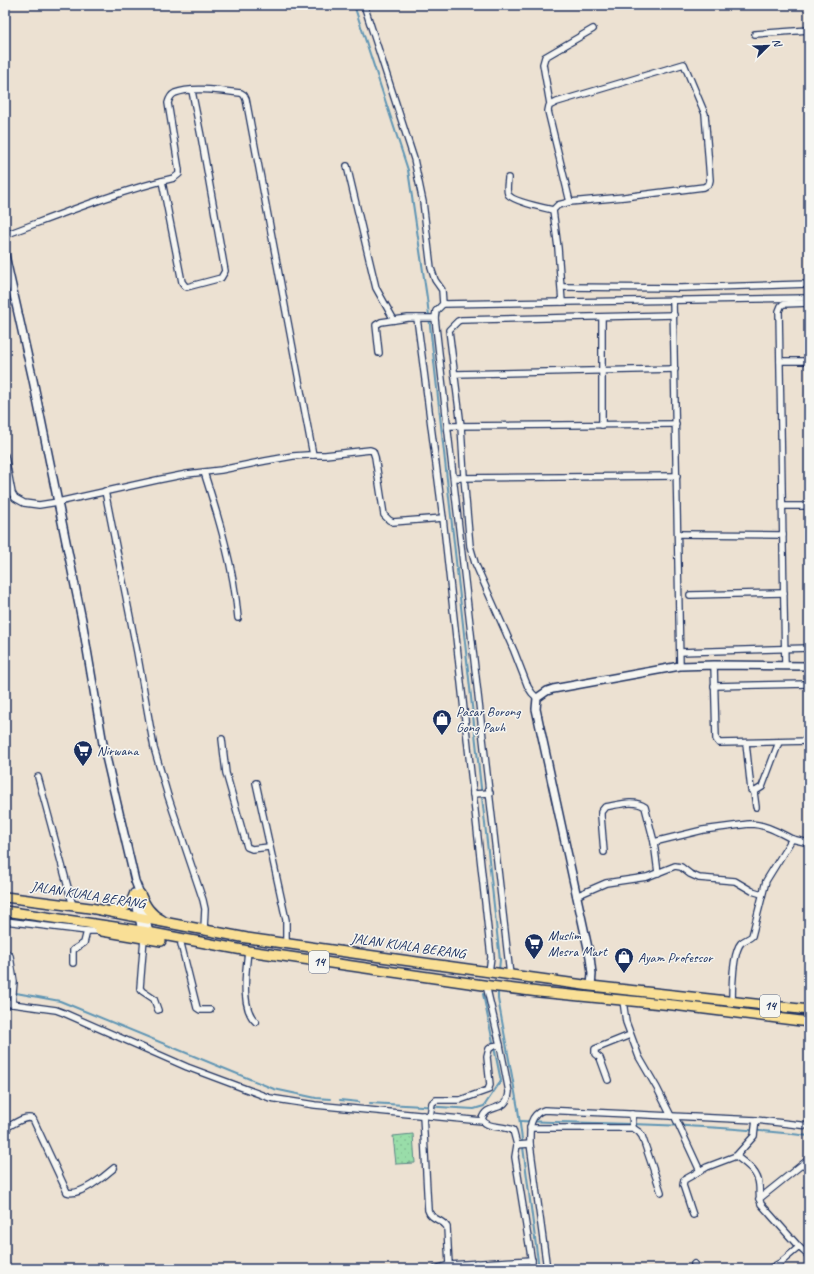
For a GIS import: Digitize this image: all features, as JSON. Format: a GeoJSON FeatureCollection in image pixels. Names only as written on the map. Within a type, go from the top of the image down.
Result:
{"type":"FeatureCollection","features":[{"type":"Feature","properties":{"kind":"highway"},"geometry":{"type":"LineString","coordinates":[[107,911],[123,908],[137,895],[152,914],[167,922]]}},
{"type":"Feature","properties":{"kind":"highway","name":"JALAN KUALA BERANG"},"geometry":{"type":"LineString","coordinates":[[5,897],[107,911],[286,943],[508,975],[591,986],[809,1010]]}},
{"type":"Feature","properties":{"kind":"highway","name":"JALAN KUALA BERANG"},"geometry":{"type":"LineString","coordinates":[[5,911],[86,926],[488,986],[809,1022]]}},
{"type":"Feature","properties":{"kind":"highway","name":"JALAN KUALA BERANG"},"geometry":{"type":"LineString","coordinates":[[86,926],[102,931],[145,934],[182,944],[206,944]]}},
{"type":"Feature","properties":{"kind":"highway"},"geometry":{"type":"LineString","coordinates":[[720,1000],[722,1007],[733,1013]]}},
{"type":"Feature","properties":{"kind":"street"},"geometry":{"type":"LineString","coordinates":[[364,5],[414,159],[423,202],[431,268],[435,280],[442,290],[443,304]]}},
{"type":"Feature","properties":{"kind":"street"},"geometry":{"type":"LineString","coordinates":[[570,202],[548,111],[550,104],[543,64],[546,57],[593,29]]}},
{"type":"Feature","properties":{"kind":"street"},"geometry":{"type":"LineString","coordinates":[[755,34],[809,30]]}},
{"type":"Feature","properties":{"kind":"street"},"geometry":{"type":"LineString","coordinates":[[550,104],[684,64],[705,114],[710,180],[707,185],[697,188],[570,202],[558,205],[553,210]]}},
{"type":"Feature","properties":{"kind":"street"},"geometry":{"type":"LineString","coordinates":[[5,235],[62,214],[174,178],[179,174],[180,170],[168,101],[175,93],[192,91],[210,90],[241,93],[245,97],[313,455]]}},
{"type":"Feature","properties":{"kind":"street"},"geometry":{"type":"LineString","coordinates":[[162,181],[182,282],[187,287],[221,278],[225,271],[202,136],[192,91]]}},
{"type":"Feature","properties":{"kind":"street"},"geometry":{"type":"LineString","coordinates":[[347,166],[376,288],[394,320]]}},
{"type":"Feature","properties":{"kind":"street"},"geometry":{"type":"LineString","coordinates":[[508,178],[507,192],[509,196],[553,210]]}},
{"type":"Feature","properties":{"kind":"street"},"geometry":{"type":"LineString","coordinates":[[553,210],[562,287],[562,302]]}},
{"type":"Feature","properties":{"kind":"street"},"geometry":{"type":"LineString","coordinates":[[5,254],[33,380],[82,620],[103,744],[135,881],[145,934],[140,988],[142,992],[154,999],[158,1010]]}},
{"type":"Feature","properties":{"kind":"street"},"geometry":{"type":"LineString","coordinates":[[562,287],[681,288],[809,284]]}},
{"type":"Feature","properties":{"kind":"street"},"geometry":{"type":"LineString","coordinates":[[785,665],[779,310],[780,306],[783,304],[809,298]]}},
{"type":"Feature","properties":{"kind":"street"},"geometry":{"type":"LineString","coordinates":[[674,300],[680,666]]}},
{"type":"Feature","properties":{"kind":"street"},"geometry":{"type":"LineString","coordinates":[[508,975],[454,478],[433,318],[436,311],[443,304],[674,300],[793,301],[809,303]]}},
{"type":"Feature","properties":{"kind":"street"},"geometry":{"type":"LineString","coordinates":[[537,698],[528,687],[472,554],[464,478],[462,426],[449,330],[458,321],[674,315]]}},
{"type":"Feature","properties":{"kind":"street"},"geometry":{"type":"LineString","coordinates":[[602,317],[602,425]]}},
{"type":"Feature","properties":{"kind":"street"},"geometry":{"type":"LineString","coordinates":[[420,318],[474,794],[491,957],[490,972]]}},
{"type":"Feature","properties":{"kind":"street"},"geometry":{"type":"LineString","coordinates":[[380,353],[376,325],[381,322],[394,320],[433,318]]}},
{"type":"Feature","properties":{"kind":"street"},"geometry":{"type":"LineString","coordinates":[[780,361],[809,361]]}},
{"type":"Feature","properties":{"kind":"street"},"geometry":{"type":"LineString","coordinates":[[455,374],[675,368]]}},
{"type":"Feature","properties":{"kind":"street"},"geometry":{"type":"LineString","coordinates":[[448,426],[676,424]]}},
{"type":"Feature","properties":{"kind":"street"},"geometry":{"type":"LineString","coordinates":[[5,456],[12,493],[15,498],[24,503],[39,505],[157,480],[293,456],[325,455],[370,450],[373,451],[375,457],[384,515],[389,520],[394,522],[443,518]]}},
{"type":"Feature","properties":{"kind":"street"},"geometry":{"type":"LineString","coordinates":[[204,472],[218,517],[231,570],[238,618]]}},
{"type":"Feature","properties":{"kind":"street"},"geometry":{"type":"LineString","coordinates":[[454,478],[677,476]]}},
{"type":"Feature","properties":{"kind":"street"},"geometry":{"type":"LineString","coordinates":[[105,491],[137,652],[154,748],[168,796],[203,900],[205,908],[204,929]]}},
{"type":"Feature","properties":{"kind":"street"},"geometry":{"type":"LineString","coordinates":[[783,506],[809,506]]}},
{"type":"Feature","properties":{"kind":"street"},"geometry":{"type":"LineString","coordinates":[[678,534],[783,535]]}},
{"type":"Feature","properties":{"kind":"street"},"geometry":{"type":"LineString","coordinates":[[690,595],[784,593]]}},
{"type":"Feature","properties":{"kind":"street"},"geometry":{"type":"LineString","coordinates":[[680,652],[809,648]]}},
{"type":"Feature","properties":{"kind":"street"},"geometry":{"type":"LineString","coordinates":[[714,664],[717,742],[721,744],[809,741]]}},
{"type":"Feature","properties":{"kind":"street"},"geometry":{"type":"LineString","coordinates":[[591,986],[592,974],[590,957],[536,709],[537,698],[547,691],[680,666],[714,664],[809,666]]}},
{"type":"Feature","properties":{"kind":"street"},"geometry":{"type":"LineString","coordinates":[[714,686],[809,684]]}},
{"type":"Feature","properties":{"kind":"street"},"geometry":{"type":"LineString","coordinates":[[222,739],[226,773],[247,847],[252,849],[269,847]]}},
{"type":"Feature","properties":{"kind":"street"},"geometry":{"type":"LineString","coordinates":[[754,792],[762,787],[779,742]]}},
{"type":"Feature","properties":{"kind":"street"},"geometry":{"type":"LineString","coordinates":[[746,743],[751,790],[754,792],[756,807]]}},
{"type":"Feature","properties":{"kind":"street"},"geometry":{"type":"LineString","coordinates":[[38,777],[73,906]]}},
{"type":"Feature","properties":{"kind":"street"},"geometry":{"type":"LineString","coordinates":[[256,783],[286,920],[286,943]]}},
{"type":"Feature","properties":{"kind":"street"},"geometry":{"type":"LineString","coordinates":[[474,794],[488,794]]}},
{"type":"Feature","properties":{"kind":"street"},"geometry":{"type":"LineString","coordinates":[[604,852],[601,812],[605,807],[630,803],[644,806],[654,842],[658,873]]}},
{"type":"Feature","properties":{"kind":"street"},"geometry":{"type":"LineString","coordinates":[[654,842],[703,830],[756,824],[792,839],[809,843]]}},
{"type":"Feature","properties":{"kind":"street"},"geometry":{"type":"LineString","coordinates":[[732,1002],[733,976],[737,952],[741,943],[750,938],[753,934],[762,894],[768,877],[792,839]]}},
{"type":"Feature","properties":{"kind":"street"},"geometry":{"type":"LineString","coordinates":[[576,896],[606,883],[647,877],[672,866],[678,866],[699,878],[735,881],[752,891],[762,894]]}},
{"type":"Feature","properties":{"kind":"street"},"geometry":{"type":"LineString","coordinates":[[5,921],[86,926],[84,943],[73,950],[73,963]]}},
{"type":"Feature","properties":{"kind":"street"},"geometry":{"type":"LineString","coordinates":[[182,944],[197,1008],[200,1010],[210,1010]]}},
{"type":"Feature","properties":{"kind":"street"},"geometry":{"type":"LineString","coordinates":[[5,951],[10,956],[14,982],[13,1001]]}},
{"type":"Feature","properties":{"kind":"street"},"geometry":{"type":"LineString","coordinates":[[248,951],[245,988],[249,1013],[252,1019],[256,1022]]}},
{"type":"Feature","properties":{"kind":"street"},"geometry":{"type":"LineString","coordinates":[[482,1121],[485,1112],[504,1105],[508,1098],[509,1092],[497,1045],[488,986]]}},
{"type":"Feature","properties":{"kind":"street"},"geometry":{"type":"LineString","coordinates":[[5,1003],[13,1001],[56,1010],[186,1067],[270,1098],[315,1105],[423,1115],[430,1113],[482,1121],[489,1126],[506,1127],[513,1130],[517,1145],[515,1157],[533,1269]]}},
{"type":"Feature","properties":{"kind":"street"},"geometry":{"type":"LineString","coordinates":[[623,1001],[626,1022],[639,1056],[681,1128],[700,1171]]}},
{"type":"Feature","properties":{"kind":"street"},"geometry":{"type":"LineString","coordinates":[[608,1080],[600,1058],[595,1054],[595,1049],[630,1035]]}},
{"type":"Feature","properties":{"kind":"street"},"geometry":{"type":"LineString","coordinates":[[430,1113],[432,1103],[436,1100],[460,1100],[488,1090],[490,1085],[487,1056],[489,1049],[497,1045]]}},
{"type":"Feature","properties":{"kind":"street"},"geometry":{"type":"LineString","coordinates":[[547,1269],[528,1144],[530,1127],[533,1118],[539,1112],[544,1110],[809,1126]]}},
{"type":"Feature","properties":{"kind":"street"},"geometry":{"type":"LineString","coordinates":[[423,1115],[428,1210],[431,1216],[442,1222],[447,1227],[450,1266]]}},
{"type":"Feature","properties":{"kind":"street"},"geometry":{"type":"LineString","coordinates":[[632,1116],[632,1127]]}},
{"type":"Feature","properties":{"kind":"street"},"geometry":{"type":"LineString","coordinates":[[5,1128],[25,1118],[29,1117],[33,1119],[67,1192],[69,1193],[84,1189],[114,1168]]}},
{"type":"Feature","properties":{"kind":"street"},"geometry":{"type":"LineString","coordinates":[[693,1215],[683,1182],[700,1171],[736,1156],[754,1136],[756,1122]]}},
{"type":"Feature","properties":{"kind":"street"},"geometry":{"type":"LineString","coordinates":[[530,1127],[632,1127],[642,1136],[661,1192]]}},
{"type":"Feature","properties":{"kind":"street"},"geometry":{"type":"LineString","coordinates":[[517,1145],[528,1144]]}},
{"type":"Feature","properties":{"kind":"street"},"geometry":{"type":"LineString","coordinates":[[736,1156],[750,1166],[757,1178],[759,1199],[764,1208],[809,1256]]}},
{"type":"Feature","properties":{"kind":"street"},"geometry":{"type":"LineString","coordinates":[[759,1199],[809,1159]]}},
{"type":"Feature","properties":{"kind":"street"},"geometry":{"type":"LineString","coordinates":[[769,1269],[780,1263],[799,1247]]}},
{"type":"Feature","properties":{"kind":"street"},"geometry":{"type":"LineString","coordinates":[[435,1269],[450,1266],[477,1266],[532,1260]]}},
{"type":"Feature","properties":{"kind":"green space"},"geometry":{"type":"Polygon","coordinates":[[[413,1134],[415,1163],[396,1164],[393,1136],[413,1134]]]}},
{"type":"Feature","properties":{"kind":"waterway"},"geometry":{"type":"LineString","coordinates":[[354,5],[408,170],[427,298],[500,960],[499,970]]}},
{"type":"Feature","properties":{"kind":"waterway"},"geometry":{"type":"LineString","coordinates":[[498,990],[498,999],[518,1109],[539,1269]]}},
{"type":"Feature","properties":{"kind":"waterway"},"geometry":{"type":"LineString","coordinates":[[5,991],[60,1001],[274,1089],[316,1098],[330,1099]]}},
{"type":"Feature","properties":{"kind":"waterway"},"geometry":{"type":"LineString","coordinates":[[370,1103],[474,1109],[484,1106],[501,1081],[483,994]]}},
{"type":"Feature","properties":{"kind":"waterway"},"geometry":{"type":"LineString","coordinates":[[340,1100],[359,1102]]}},
{"type":"Feature","properties":{"kind":"waterway"},"geometry":{"type":"LineString","coordinates":[[520,1121],[701,1127],[809,1136]]}},
{"type":"Feature","properties":{"kind":"place","name":"Pasar Borong Gong Pauh"},"geometry":{"type":"Point","coordinates":[442,736]}},
{"type":"Feature","properties":{"kind":"place","name":"Nirwana"},"geometry":{"type":"Point","coordinates":[83,767]}},
{"type":"Feature","properties":{"kind":"place","name":"Muslim Mesra Mart"},"geometry":{"type":"Point","coordinates":[534,960]}},
{"type":"Feature","properties":{"kind":"place","name":"Ayam Professor"},"geometry":{"type":"Point","coordinates":[624,974]}}]}
